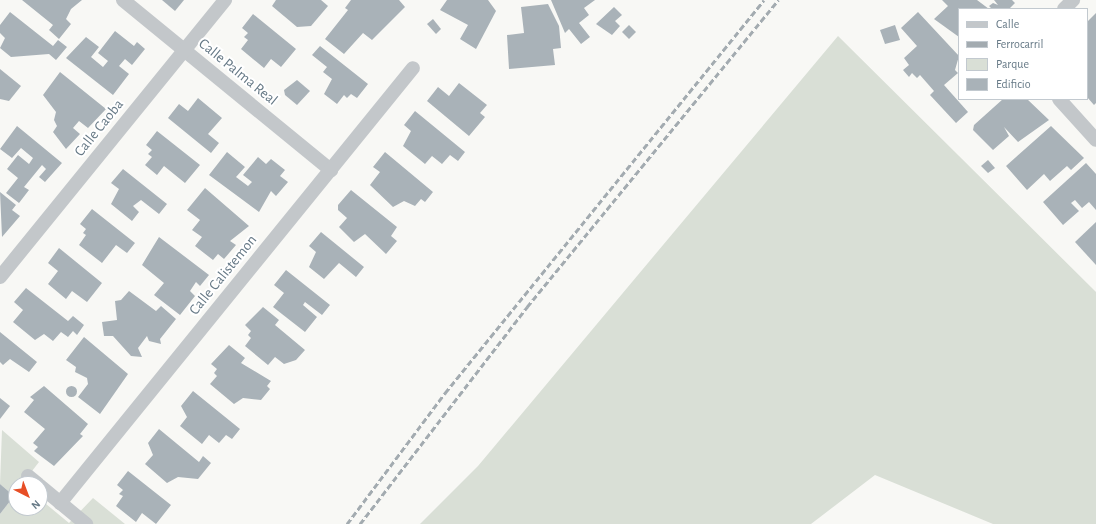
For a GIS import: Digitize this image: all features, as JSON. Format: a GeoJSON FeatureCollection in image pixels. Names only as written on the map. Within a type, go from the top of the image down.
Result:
{"type":"FeatureCollection","features":[{"type":"Feature","properties":{"kind":"street","name":"Calle Palma Real"},"geometry":{"type":"LineString","coordinates":[[123,0],[331,170]]}},
{"type":"Feature","properties":{"kind":"street","name":"Calle Caoba"},"geometry":{"type":"LineString","coordinates":[[0,277],[225,0]]}},
{"type":"Feature","properties":{"kind":"street"},"geometry":{"type":"LineString","coordinates":[[1065,8],[1073,0]]}},
{"type":"Feature","properties":{"kind":"street","name":"Calle Calistemon"},"geometry":{"type":"LineString","coordinates":[[60,503],[413,68]]}},
{"type":"Feature","properties":{"kind":"street"},"geometry":{"type":"LineString","coordinates":[[1060,100],[1096,140]]}},
{"type":"Feature","properties":{"kind":"street"},"geometry":{"type":"LineString","coordinates":[[48,493],[86,524]]}},
{"type":"Feature","properties":{"kind":"green space"},"geometry":{"type":"Polygon","coordinates":[[[838,36],[1096,292],[1096,524],[993,524],[875,475],[811,524],[420,524],[478,466],[838,36]]]}},
{"type":"Feature","properties":{"kind":"green space"},"geometry":{"type":"Polygon","coordinates":[[[2,430],[39,462],[28,476],[8,476],[8,491],[0,484],[2,430]]]}},
{"type":"Feature","properties":{"kind":"green space"},"geometry":{"type":"Polygon","coordinates":[[[93,498],[125,524],[0,524],[0,514],[8,504],[8,516],[48,516],[48,506],[69,523],[93,498]]]}},
{"type":"Feature","properties":{"kind":"building"},"geometry":{"type":"Polygon","coordinates":[[[22,0],[82,0],[71,9],[66,19],[71,24],[59,39],[49,30],[53,25],[22,0]]]}},
{"type":"Feature","properties":{"kind":"building"},"geometry":{"type":"Polygon","coordinates":[[[162,0],[184,0],[175,11],[162,0]]]}},
{"type":"Feature","properties":{"kind":"building"},"geometry":{"type":"Polygon","coordinates":[[[276,0],[321,0],[328,6],[311,26],[297,27],[272,6],[276,0]]]}},
{"type":"Feature","properties":{"kind":"building"},"geometry":{"type":"Polygon","coordinates":[[[351,0],[399,0],[405,7],[372,40],[363,33],[344,54],[325,39],[348,10],[345,8],[351,0]]]}},
{"type":"Feature","properties":{"kind":"building"},"geometry":{"type":"Polygon","coordinates":[[[447,0],[488,0],[496,11],[476,49],[460,39],[468,25],[440,10],[447,0]]]}},
{"type":"Feature","properties":{"kind":"building"},"geometry":{"type":"Polygon","coordinates":[[[551,0],[595,0],[584,8],[589,15],[579,23],[590,37],[581,44],[569,29],[565,33],[551,0]]]}},
{"type":"Feature","properties":{"kind":"building"},"geometry":{"type":"Polygon","coordinates":[[[942,0],[977,0],[988,8],[958,8],[958,36],[934,19],[948,6],[942,0]]]}},
{"type":"Feature","properties":{"kind":"building"},"geometry":{"type":"Polygon","coordinates":[[[994,0],[1012,0],[1015,3],[1010,8],[991,8],[989,6],[993,3],[998,5],[994,0]]]}},
{"type":"Feature","properties":{"kind":"building"},"geometry":{"type":"Polygon","coordinates":[[[548,4],[559,26],[561,48],[553,49],[555,65],[509,69],[507,35],[524,33],[521,7],[548,4]]]}},
{"type":"Feature","properties":{"kind":"building"},"geometry":{"type":"Polygon","coordinates":[[[614,7],[622,15],[615,21],[620,26],[612,35],[596,24],[614,7]]]}},
{"type":"Feature","properties":{"kind":"building"},"geometry":{"type":"Polygon","coordinates":[[[10,12],[53,46],[58,40],[67,47],[56,60],[49,54],[11,57],[0,48],[5,38],[0,33],[0,25],[10,12]]]}},
{"type":"Feature","properties":{"kind":"building"},"geometry":{"type":"Polygon","coordinates":[[[918,12],[958,55],[955,70],[958,73],[944,85],[968,112],[956,123],[930,95],[934,91],[920,75],[917,78],[912,73],[909,77],[903,70],[909,65],[904,58],[917,46],[901,28],[918,12]]]}},
{"type":"Feature","properties":{"kind":"building"},"geometry":{"type":"Polygon","coordinates":[[[1096,13],[1096,103],[1094,105],[1088,98],[1088,21],[1096,13]]]}},
{"type":"Feature","properties":{"kind":"building"},"geometry":{"type":"Polygon","coordinates":[[[253,14],[296,49],[281,67],[271,59],[264,68],[241,49],[248,40],[244,37],[248,33],[242,28],[253,14]]]}},
{"type":"Feature","properties":{"kind":"building"},"geometry":{"type":"Polygon","coordinates":[[[433,19],[441,29],[436,34],[427,24],[433,19]]]}},
{"type":"Feature","properties":{"kind":"building"},"geometry":{"type":"Polygon","coordinates":[[[629,25],[636,32],[629,39],[622,32],[629,25]]]}},
{"type":"Feature","properties":{"kind":"building"},"geometry":{"type":"Polygon","coordinates":[[[895,25],[900,40],[885,44],[880,30],[895,25]]]}},
{"type":"Feature","properties":{"kind":"building"},"geometry":{"type":"Polygon","coordinates":[[[115,31],[134,46],[137,42],[145,49],[132,65],[125,59],[119,66],[129,74],[113,95],[66,58],[86,37],[99,47],[91,57],[103,67],[108,61],[98,53],[115,31]]]}},
{"type":"Feature","properties":{"kind":"building"},"geometry":{"type":"Polygon","coordinates":[[[320,46],[368,84],[357,98],[351,94],[347,98],[344,95],[337,104],[324,94],[332,79],[323,72],[327,67],[312,55],[320,46]]]}},
{"type":"Feature","properties":{"kind":"building"},"geometry":{"type":"Polygon","coordinates":[[[0,69],[21,86],[9,101],[0,99],[0,69]]]}},
{"type":"Feature","properties":{"kind":"building"},"geometry":{"type":"Polygon","coordinates":[[[60,72],[106,109],[88,128],[79,121],[73,128],[80,134],[66,149],[53,132],[57,126],[54,120],[56,112],[43,95],[60,72]]]}},
{"type":"Feature","properties":{"kind":"building"},"geometry":{"type":"Polygon","coordinates":[[[297,80],[310,91],[297,105],[285,95],[284,90],[297,80]]]}},
{"type":"Feature","properties":{"kind":"building"},"geometry":{"type":"Polygon","coordinates":[[[459,83],[487,105],[480,113],[485,117],[469,136],[427,101],[438,87],[449,96],[459,83]]]}},
{"type":"Feature","properties":{"kind":"building"},"geometry":{"type":"Polygon","coordinates":[[[198,98],[222,118],[208,134],[219,143],[211,153],[168,118],[179,104],[188,111],[198,98]]]}},
{"type":"Feature","properties":{"kind":"building"},"geometry":{"type":"Polygon","coordinates":[[[1002,100],[1028,100],[1049,120],[1018,142],[1004,127],[1009,136],[993,150],[973,130],[974,125],[1002,100]]]}},
{"type":"Feature","properties":{"kind":"building"},"geometry":{"type":"Polygon","coordinates":[[[415,111],[465,152],[458,161],[450,155],[442,164],[432,156],[425,164],[403,146],[411,131],[404,125],[415,111]]]}},
{"type":"Feature","properties":{"kind":"building"},"geometry":{"type":"Polygon","coordinates":[[[17,126],[62,163],[45,182],[39,177],[46,169],[42,165],[24,187],[29,190],[19,203],[6,193],[18,178],[7,169],[18,155],[29,164],[33,158],[21,148],[12,158],[0,149],[17,126]]]}},
{"type":"Feature","properties":{"kind":"building"},"geometry":{"type":"Polygon","coordinates":[[[1051,126],[1084,158],[1071,170],[1067,166],[1050,181],[1044,174],[1027,190],[1006,166],[1051,126]]]}},
{"type":"Feature","properties":{"kind":"building"},"geometry":{"type":"Polygon","coordinates":[[[157,131],[200,165],[185,183],[164,166],[157,175],[145,165],[152,157],[148,154],[152,150],[146,145],[157,131]]]}},
{"type":"Feature","properties":{"kind":"building"},"geometry":{"type":"Polygon","coordinates":[[[227,152],[245,167],[236,177],[248,186],[252,182],[243,175],[258,157],[266,164],[271,159],[285,170],[280,176],[288,182],[276,196],[271,191],[259,212],[209,175],[227,152]]]}},
{"type":"Feature","properties":{"kind":"building"},"geometry":{"type":"Polygon","coordinates":[[[385,152],[433,192],[425,202],[421,199],[415,206],[404,201],[393,207],[370,185],[380,172],[373,167],[385,152]]]}},
{"type":"Feature","properties":{"kind":"building"},"geometry":{"type":"Polygon","coordinates":[[[988,160],[995,168],[988,173],[981,166],[988,160]]]}},
{"type":"Feature","properties":{"kind":"building"},"geometry":{"type":"Polygon","coordinates":[[[1086,163],[1096,174],[1096,210],[1089,202],[1082,208],[1075,200],[1071,203],[1079,211],[1063,225],[1043,202],[1086,163]]]}},
{"type":"Feature","properties":{"kind":"building"},"geometry":{"type":"Polygon","coordinates":[[[123,169],[167,204],[159,214],[141,200],[133,206],[139,212],[132,221],[111,204],[119,189],[111,183],[123,169]]]}},
{"type":"Feature","properties":{"kind":"building"},"geometry":{"type":"Polygon","coordinates":[[[205,188],[249,226],[230,241],[236,245],[224,259],[218,254],[213,260],[195,246],[202,237],[192,230],[200,220],[187,210],[205,188]]]}},
{"type":"Feature","properties":{"kind":"building"},"geometry":{"type":"Polygon","coordinates":[[[351,190],[397,227],[391,236],[397,241],[386,254],[365,234],[354,242],[339,227],[347,218],[338,210],[338,205],[351,190]]]}},
{"type":"Feature","properties":{"kind":"building"},"geometry":{"type":"Polygon","coordinates":[[[0,192],[16,205],[12,210],[20,216],[2,237],[0,192]]]}},
{"type":"Feature","properties":{"kind":"building"},"geometry":{"type":"Polygon","coordinates":[[[92,209],[135,243],[127,253],[116,245],[102,263],[79,245],[86,235],[83,233],[86,229],[80,224],[92,209]]]}},
{"type":"Feature","properties":{"kind":"building"},"geometry":{"type":"Polygon","coordinates":[[[1096,222],[1096,265],[1075,242],[1096,222]]]}},
{"type":"Feature","properties":{"kind":"building"},"geometry":{"type":"Polygon","coordinates":[[[321,232],[364,267],[356,277],[339,263],[324,279],[309,267],[316,252],[309,246],[321,232]]]}},
{"type":"Feature","properties":{"kind":"building"},"geometry":{"type":"Polygon","coordinates":[[[159,237],[209,275],[200,286],[196,282],[190,291],[195,296],[180,315],[154,295],[164,283],[142,265],[159,237]]]}},
{"type":"Feature","properties":{"kind":"building"},"geometry":{"type":"Polygon","coordinates":[[[59,248],[102,283],[87,302],[72,291],[66,299],[48,284],[58,271],[48,263],[59,248]]]}},
{"type":"Feature","properties":{"kind":"building"},"geometry":{"type":"Polygon","coordinates":[[[286,270],[330,305],[322,315],[305,302],[303,305],[317,317],[305,332],[273,307],[284,293],[274,285],[286,270]]]}},
{"type":"Feature","properties":{"kind":"building"},"geometry":{"type":"Polygon","coordinates":[[[26,288],[68,321],[73,316],[84,325],[77,335],[73,331],[68,337],[61,332],[53,341],[44,334],[35,340],[13,322],[23,310],[14,302],[26,288]]]}},
{"type":"Feature","properties":{"kind":"building"},"geometry":{"type":"Polygon","coordinates":[[[129,291],[156,311],[161,306],[176,319],[160,339],[161,344],[149,341],[147,336],[138,348],[142,357],[131,356],[113,336],[104,336],[102,322],[117,320],[115,301],[121,300],[129,291]]]}},
{"type":"Feature","properties":{"kind":"building"},"geometry":{"type":"Polygon","coordinates":[[[263,307],[279,320],[275,325],[305,350],[296,360],[284,364],[275,357],[268,365],[245,346],[251,338],[248,335],[251,331],[245,325],[263,307]]]}},
{"type":"Feature","properties":{"kind":"building"},"geometry":{"type":"Polygon","coordinates":[[[0,332],[37,362],[29,372],[10,359],[3,365],[0,362],[0,332]]]}},
{"type":"Feature","properties":{"kind":"building"},"geometry":{"type":"Polygon","coordinates":[[[84,337],[128,374],[100,414],[78,397],[88,384],[87,378],[75,372],[76,367],[66,360],[84,337]]]}},
{"type":"Feature","properties":{"kind":"building"},"geometry":{"type":"Polygon","coordinates":[[[229,345],[245,358],[241,363],[271,381],[267,386],[270,389],[261,400],[243,398],[234,404],[210,384],[217,376],[214,373],[217,369],[211,364],[229,345]]]}},
{"type":"Feature","properties":{"kind":"building"},"geometry":{"type":"Polygon","coordinates":[[[71,385],[75,387],[77,391],[75,395],[71,397],[67,395],[65,391],[67,387],[71,385]]]}},
{"type":"Feature","properties":{"kind":"building"},"geometry":{"type":"Polygon","coordinates":[[[44,386],[88,424],[80,434],[83,436],[54,466],[34,451],[38,447],[33,443],[45,429],[24,412],[34,400],[30,397],[44,386]]]}},
{"type":"Feature","properties":{"kind":"building"},"geometry":{"type":"Polygon","coordinates":[[[193,391],[240,429],[232,439],[226,435],[219,443],[209,435],[202,444],[180,426],[187,417],[181,406],[193,391]]]}},
{"type":"Feature","properties":{"kind":"building"},"geometry":{"type":"Polygon","coordinates":[[[0,398],[10,406],[0,419],[0,398]]]}},
{"type":"Feature","properties":{"kind":"building"},"geometry":{"type":"Polygon","coordinates":[[[159,429],[199,462],[203,456],[211,463],[198,479],[178,477],[167,483],[145,464],[153,455],[148,443],[159,429]]]}},
{"type":"Feature","properties":{"kind":"building"},"geometry":{"type":"Polygon","coordinates":[[[128,471],[171,505],[156,524],[142,513],[136,522],[116,506],[123,496],[119,494],[123,490],[117,485],[128,471]]]}},
{"type":"Feature","properties":{"kind":"building"},"geometry":{"type":"Polygon","coordinates":[[[0,484],[8,491],[8,504],[0,514],[0,484]]]}},
{"type":"Feature","properties":{"kind":"railway"},"geometry":{"type":"LineString","coordinates":[[347,524],[445,393],[764,0]]}},
{"type":"Feature","properties":{"kind":"railway"},"geometry":{"type":"LineString","coordinates":[[360,524],[527,307],[778,0]]}}]}
